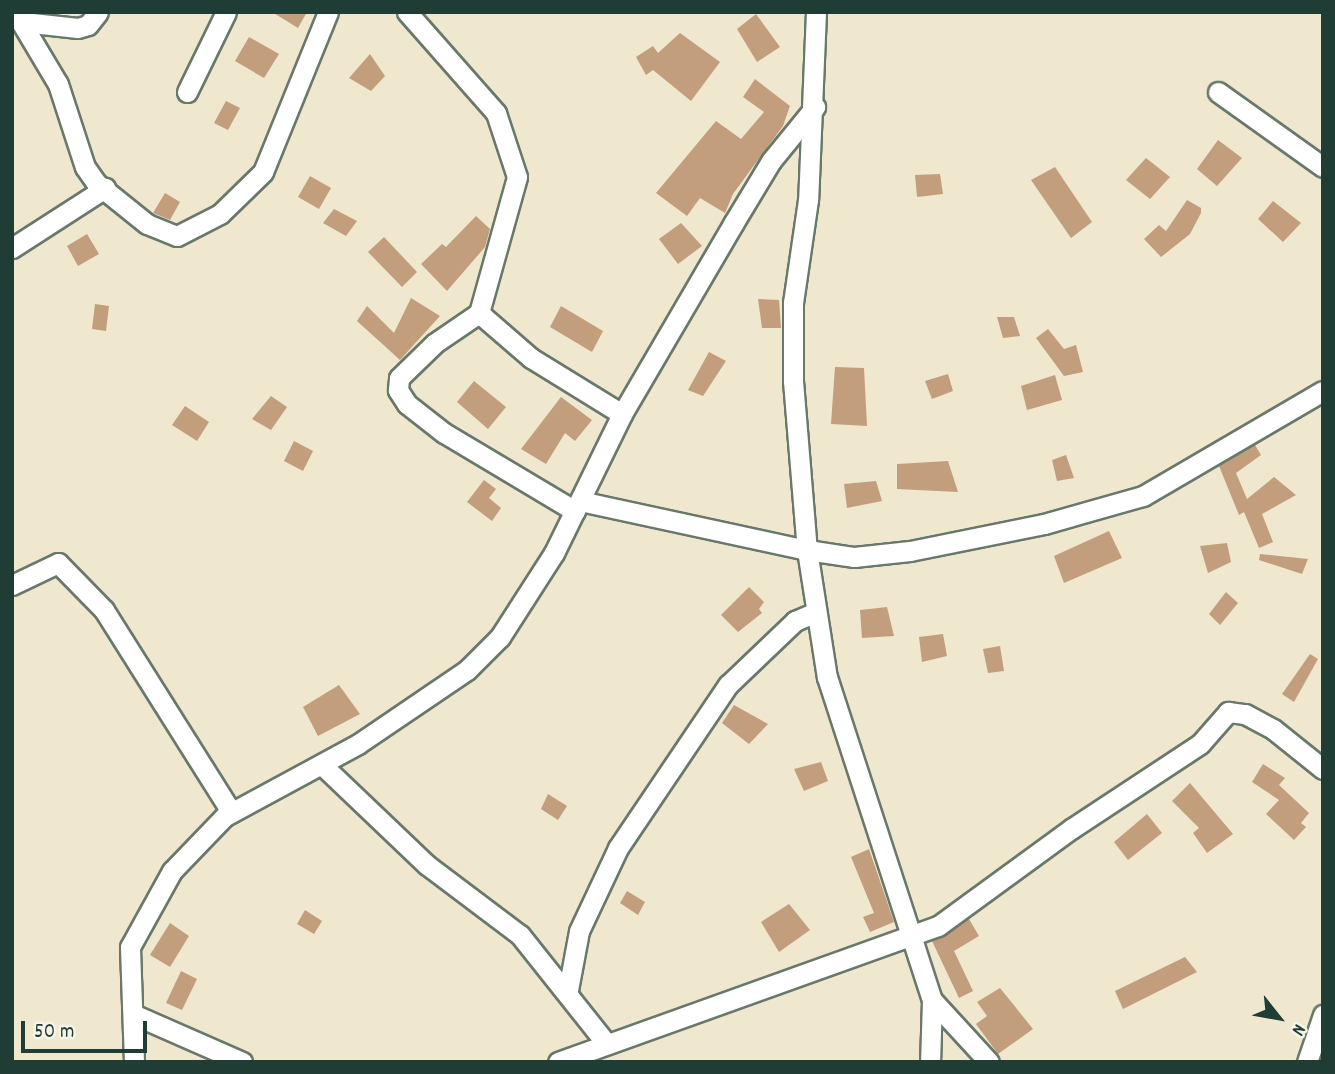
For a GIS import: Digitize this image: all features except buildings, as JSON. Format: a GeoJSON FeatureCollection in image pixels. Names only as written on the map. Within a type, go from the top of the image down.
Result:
{"type":"FeatureCollection","features":[{"type":"Feature","properties":{"kind":"street"},"geometry":{"type":"LineString","coordinates":[[19,17],[78,27],[88,25],[98,12]]}},
{"type":"Feature","properties":{"kind":"street"},"geometry":{"type":"LineString","coordinates":[[187,92],[226,12]]}},
{"type":"Feature","properties":{"kind":"street"},"geometry":{"type":"LineString","coordinates":[[19,17],[58,84],[85,167],[105,188],[163,234],[193,231],[220,215],[263,172],[328,12]]}},
{"type":"Feature","properties":{"kind":"street"},"geometry":{"type":"LineString","coordinates":[[407,12],[496,113],[517,177],[479,313],[403,372],[397,384],[401,395],[444,433],[578,506],[854,557],[910,551],[1112,508],[1172,483],[1323,391]]}},
{"type":"Feature","properties":{"kind":"street"},"geometry":{"type":"LineString","coordinates":[[816,12],[815,107],[793,303],[793,381],[807,550],[814,613],[856,775],[932,1000],[930,1062]]}},
{"type":"Feature","properties":{"kind":"street"},"geometry":{"type":"LineString","coordinates":[[1218,92],[1323,167]]}},
{"type":"Feature","properties":{"kind":"street"},"geometry":{"type":"LineString","coordinates":[[134,1062],[133,938],[172,871],[231,812],[322,765],[486,654],[516,615],[578,506],[622,414],[771,162],[815,107]]}},
{"type":"Feature","properties":{"kind":"street"},"geometry":{"type":"LineString","coordinates":[[12,248],[105,188]]}},
{"type":"Feature","properties":{"kind":"street"},"geometry":{"type":"LineString","coordinates":[[479,313],[531,358],[622,414]]}},
{"type":"Feature","properties":{"kind":"street"},"geometry":{"type":"LineString","coordinates":[[12,585],[58,563],[104,610],[231,812]]}},
{"type":"Feature","properties":{"kind":"street"},"geometry":{"type":"LineString","coordinates":[[568,990],[579,930],[618,848],[728,685],[795,621],[814,613]]}},
{"type":"Feature","properties":{"kind":"street"},"geometry":{"type":"LineString","coordinates":[[558,1062],[812,968],[913,938],[938,926],[1070,829],[1200,744],[1228,712],[1245,714],[1273,729],[1323,769]]}},
{"type":"Feature","properties":{"kind":"street"},"geometry":{"type":"LineString","coordinates":[[322,765],[427,865],[520,934],[568,990],[606,1043]]}},
{"type":"Feature","properties":{"kind":"street"},"geometry":{"type":"LineString","coordinates":[[932,1000],[989,1062]]}},
{"type":"Feature","properties":{"kind":"street"},"geometry":{"type":"LineString","coordinates":[[135,1015],[242,1062]]}},
{"type":"Feature","properties":{"kind":"street"},"geometry":{"type":"LineString","coordinates":[[1307,1062],[1323,1015]]}}]}
